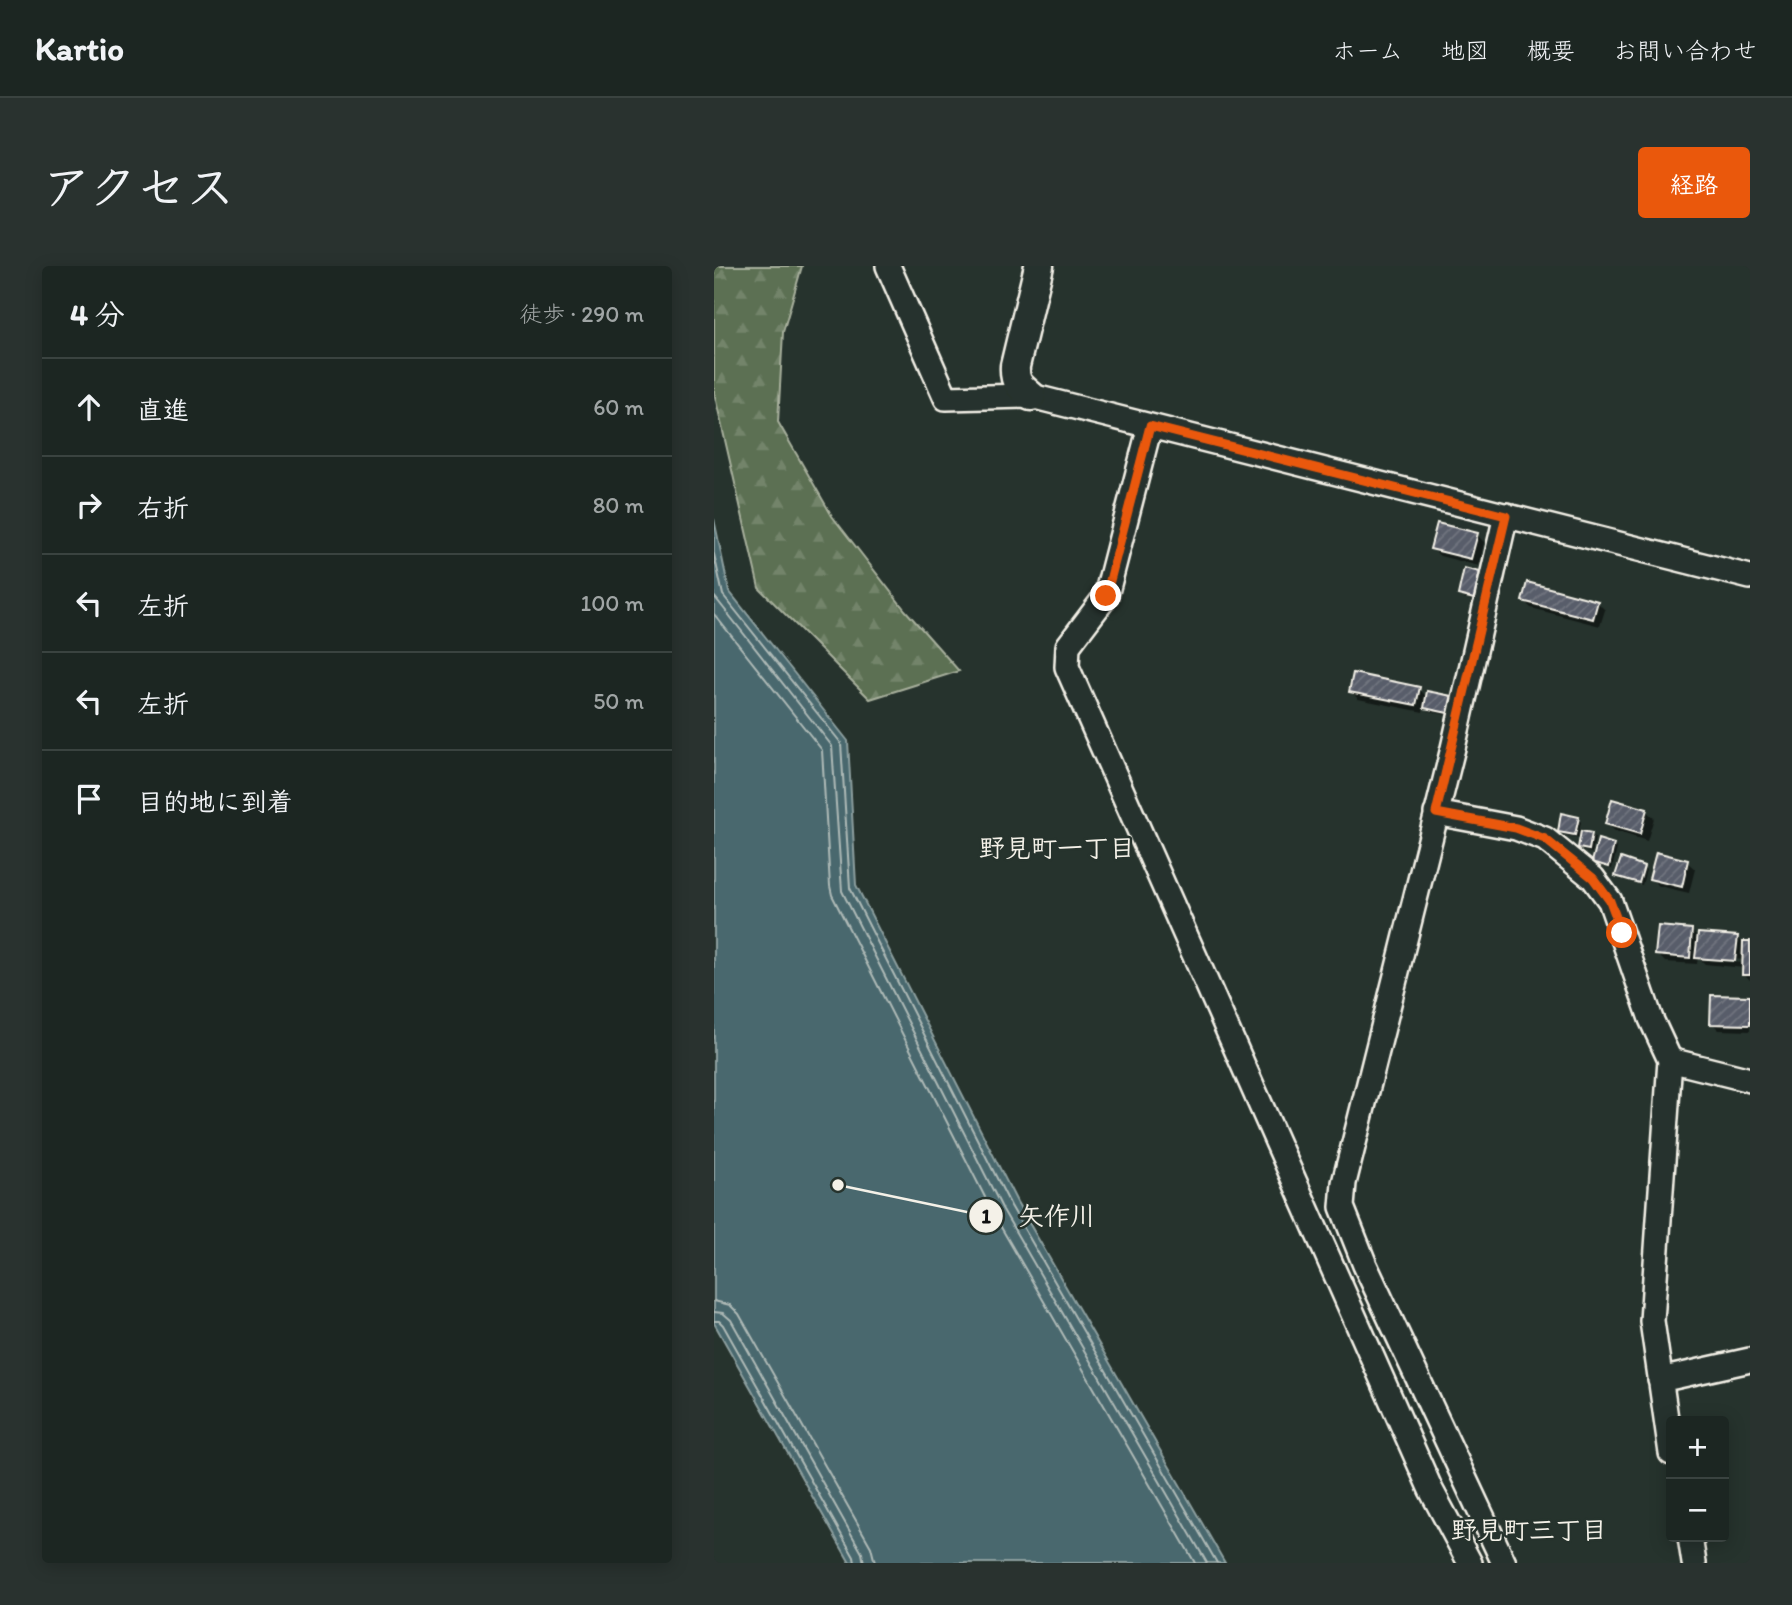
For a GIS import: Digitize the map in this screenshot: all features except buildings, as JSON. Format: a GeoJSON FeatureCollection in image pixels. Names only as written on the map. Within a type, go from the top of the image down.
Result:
{"type":"FeatureCollection","features":[{"type":"Feature","properties":{"kind":"street"},"geometry":{"type":"LineString","coordinates":[[888,266],[946,398],[1031,396],[1750,577]]}},
{"type":"Feature","properties":{"kind":"street"},"geometry":{"type":"LineString","coordinates":[[1031,396],[1014,378],[1039,266]]}},
{"type":"Feature","properties":{"kind":"street"},"geometry":{"type":"LineString","coordinates":[[1150,426],[1106,596],[1068,646],[1067,667],[1431,1490],[1469,1563]]}},
{"type":"Feature","properties":{"kind":"street"},"geometry":{"type":"LineString","coordinates":[[1504,1563],[1365,1265],[1342,1208],[1344,1183],[1506,516]]}},
{"type":"Feature","properties":{"kind":"street"},"geometry":{"type":"LineString","coordinates":[[1436,813],[1516,828],[1545,839],[1593,878],[1610,901],[1651,1018],[1670,1060],[1652,1321],[1666,1420]]}},
{"type":"Feature","properties":{"kind":"street"},"geometry":{"type":"LineString","coordinates":[[1670,1060],[1750,1080]]}},
{"type":"Feature","properties":{"kind":"street"},"geometry":{"type":"LineString","coordinates":[[1660,1380],[1750,1360]]}},
{"type":"Feature","properties":{"kind":"street"},"geometry":{"type":"LineString","coordinates":[[1691,1542],[1694,1563]]}},
{"type":"Feature","properties":{"kind":"green space"},"geometry":{"type":"Polygon","coordinates":[[[714,266],[802,266],[783,332],[778,422],[832,516],[905,610],[959,671],[870,699],[759,588],[714,392],[714,266]]]}},
{"type":"Feature","properties":{"kind":"water"},"geometry":{"type":"Polygon","coordinates":[[[714,519],[729,591],[848,741],[856,885],[1017,1202],[1225,1563],[850,1563],[714,1323],[714,519]]]}},
{"type":"Feature","properties":{"kind":"place","name":"矢作川"},"geometry":{"type":"Point","coordinates":[838,1185]}},
{"type":"Feature","properties":{"kind":"district","name":"野見町一丁目"},"geometry":{"type":"Point","coordinates":[1057,848]}},
{"type":"Feature","properties":{"kind":"district","name":"野見町三丁目"},"geometry":{"type":"Point","coordinates":[1529,1530]}},
{"type":"Feature","properties":{"kind":"route"},"geometry":{"type":"LineString","coordinates":[[1106,596],[1150,426],[1506,516],[1436,813],[1516,828],[1545,839],[1593,878],[1610,901],[1622,933]]}}]}
